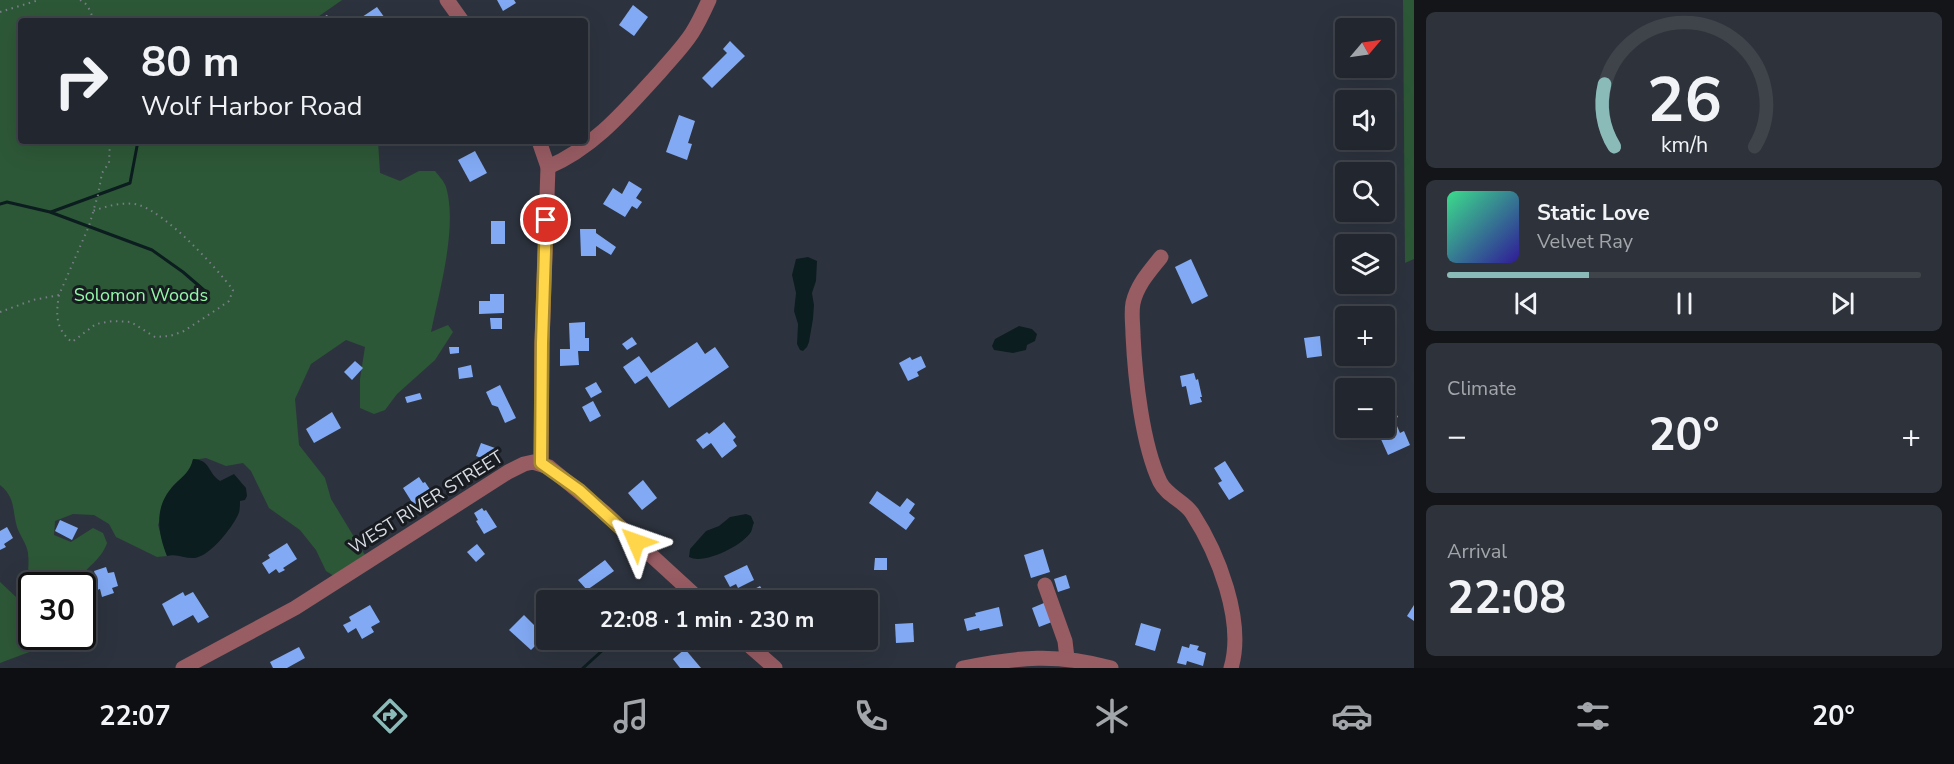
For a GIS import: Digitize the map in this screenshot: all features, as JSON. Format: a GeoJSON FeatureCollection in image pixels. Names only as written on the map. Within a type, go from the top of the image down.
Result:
{"type":"FeatureCollection","features":[{"type":"Feature","properties":{"kind":"street"},"geometry":{"type":"LineString","coordinates":[[447,0],[460,18]]}},
{"type":"Feature","properties":{"kind":"street"},"geometry":{"type":"LineString","coordinates":[[588,143],[632,103],[691,36],[710,0]]}},
{"type":"Feature","properties":{"kind":"street"},"geometry":{"type":"LineString","coordinates":[[540,144],[548,167],[542,343],[541,463],[590,500],[689,590]]}},
{"type":"Feature","properties":{"kind":"street"},"geometry":{"type":"LineString","coordinates":[[548,167],[566,159],[586,144]]}},
{"type":"Feature","properties":{"kind":"street"},"geometry":{"type":"LineString","coordinates":[[1161,257],[1138,287],[1132,306],[1136,381],[1147,441],[1161,485],[1191,511],[1208,543],[1226,586],[1235,622],[1235,651],[1231,668]]}},
{"type":"Feature","properties":{"kind":"street","name":"WEST RIVER STREET"},"geometry":{"type":"LineString","coordinates":[[183,668],[295,608],[513,469],[528,463],[541,463]]}},
{"type":"Feature","properties":{"kind":"street"},"geometry":{"type":"LineString","coordinates":[[1045,585],[1065,641],[1067,658]]}},
{"type":"Feature","properties":{"kind":"street"},"geometry":{"type":"LineString","coordinates":[[755,650],[775,668]]}},
{"type":"Feature","properties":{"kind":"street"},"geometry":{"type":"LineString","coordinates":[[963,668],[1043,657],[1067,658],[1111,668]]}},
{"type":"Feature","properties":{"kind":"path"},"geometry":{"type":"LineString","coordinates":[[0,12],[39,0]]}},
{"type":"Feature","properties":{"kind":"path"},"geometry":{"type":"LineString","coordinates":[[80,0],[90,10],[93,18]]}},
{"type":"Feature","properties":{"kind":"path"},"geometry":{"type":"LineString","coordinates":[[93,211],[122,204],[139,205],[159,217],[188,241],[219,272],[233,290],[229,300],[184,331],[170,336],[155,337],[131,322],[113,321],[96,324],[72,342],[66,337],[57,321],[59,295],[83,241],[102,173],[109,163],[110,144]]}},
{"type":"Feature","properties":{"kind":"path"},"geometry":{"type":"LineString","coordinates":[[0,312],[33,300],[59,295]]}},
{"type":"Feature","properties":{"kind":"green space","name":"Solomon Woods"},"geometry":{"type":"Polygon","coordinates":[[[0,0],[342,0],[316,18],[18,18],[18,144],[378,144],[380,173],[400,181],[419,171],[435,171],[446,187],[450,221],[446,259],[431,332],[448,325],[453,332],[435,360],[397,394],[385,410],[374,414],[360,408],[360,379],[365,347],[346,340],[311,364],[295,399],[299,445],[325,478],[331,499],[365,555],[334,576],[326,571],[316,550],[300,530],[269,508],[251,471],[243,463],[226,466],[206,458],[193,460],[190,470],[172,487],[158,525],[167,556],[157,557],[116,537],[109,524],[94,515],[73,514],[55,521],[54,535],[71,542],[93,528],[103,533],[107,543],[96,560],[85,572],[28,572],[27,550],[17,527],[13,504],[0,485],[0,0]]]}},
{"type":"Feature","properties":{"kind":"green space"},"geometry":{"type":"Polygon","coordinates":[[[1403,0],[1414,0],[1414,259],[1405,263],[1403,0]]]}},
{"type":"Feature","properties":{"kind":"green space"},"geometry":{"type":"Polygon","coordinates":[[[0,582],[18,599],[18,650],[35,650],[0,663],[0,582]]]}},
{"type":"Feature","properties":{"kind":"shaded area"},"geometry":{"type":"Polygon","coordinates":[[[808,257],[817,261],[816,281],[812,293],[814,305],[809,342],[803,351],[797,344],[798,324],[794,311],[796,293],[792,275],[796,259],[808,257]]]}},
{"type":"Feature","properties":{"kind":"shaded area"},"geometry":{"type":"Polygon","coordinates":[[[1019,326],[1032,329],[1037,334],[1035,341],[1027,345],[1026,350],[1013,353],[994,350],[992,346],[995,339],[1019,326]]]}},
{"type":"Feature","properties":{"kind":"shaded area"},"geometry":{"type":"Polygon","coordinates":[[[193,459],[206,464],[220,481],[234,474],[246,488],[247,496],[245,500],[240,501],[239,513],[231,527],[207,552],[195,558],[167,556],[161,537],[160,510],[168,493],[188,471],[193,459]]]}},
{"type":"Feature","properties":{"kind":"shaded area"},"geometry":{"type":"Polygon","coordinates":[[[746,514],[751,516],[754,523],[751,532],[740,543],[713,556],[696,559],[689,557],[690,549],[706,531],[719,526],[730,517],[746,514]]]}},
{"type":"Feature","properties":{"kind":"building"},"geometry":{"type":"Polygon","coordinates":[[[497,0],[514,0],[516,3],[503,11],[497,0]]]}},
{"type":"Feature","properties":{"kind":"building"},"geometry":{"type":"Polygon","coordinates":[[[633,5],[648,17],[634,36],[619,25],[633,5]]]}},
{"type":"Feature","properties":{"kind":"building"},"geometry":{"type":"Polygon","coordinates":[[[377,7],[385,18],[360,18],[377,7]]]}},
{"type":"Feature","properties":{"kind":"building"},"geometry":{"type":"Polygon","coordinates":[[[730,41],[745,56],[712,88],[702,78],[727,53],[723,49],[730,41]]]}},
{"type":"Feature","properties":{"kind":"building"},"geometry":{"type":"Polygon","coordinates":[[[679,115],[695,121],[688,143],[692,144],[687,160],[666,152],[679,115]]]}},
{"type":"Feature","properties":{"kind":"building"},"geometry":{"type":"Polygon","coordinates":[[[475,151],[487,173],[470,182],[458,160],[475,151]]]}},
{"type":"Feature","properties":{"kind":"building"},"geometry":{"type":"Polygon","coordinates":[[[629,181],[642,189],[636,198],[642,202],[637,209],[632,206],[625,217],[603,204],[613,188],[622,194],[629,181]]]}},
{"type":"Feature","properties":{"kind":"building"},"geometry":{"type":"Polygon","coordinates":[[[491,221],[505,221],[505,244],[491,244],[491,221]]]}},
{"type":"Feature","properties":{"kind":"building"},"geometry":{"type":"Polygon","coordinates":[[[580,229],[596,229],[596,233],[616,247],[611,255],[596,246],[596,256],[581,256],[580,229]]]}},
{"type":"Feature","properties":{"kind":"building"},"geometry":{"type":"Polygon","coordinates":[[[1191,259],[1208,296],[1192,304],[1175,267],[1191,259]]]}},
{"type":"Feature","properties":{"kind":"building"},"geometry":{"type":"Polygon","coordinates":[[[490,294],[504,294],[504,313],[479,314],[479,301],[490,301],[490,294]]]}},
{"type":"Feature","properties":{"kind":"building"},"geometry":{"type":"Polygon","coordinates":[[[490,318],[502,318],[502,329],[491,329],[490,318]]]}},
{"type":"Feature","properties":{"kind":"building"},"geometry":{"type":"Polygon","coordinates":[[[585,322],[585,338],[589,338],[589,351],[578,351],[579,365],[560,366],[560,349],[570,349],[569,323],[585,322]]]}},
{"type":"Feature","properties":{"kind":"building"},"geometry":{"type":"Polygon","coordinates":[[[1320,336],[1322,356],[1307,358],[1304,338],[1320,336]]]}},
{"type":"Feature","properties":{"kind":"building"},"geometry":{"type":"Polygon","coordinates":[[[632,337],[637,344],[627,350],[622,344],[632,337]]]}},
{"type":"Feature","properties":{"kind":"building"},"geometry":{"type":"Polygon","coordinates":[[[697,342],[705,354],[715,347],[729,367],[669,408],[647,376],[635,384],[623,367],[639,356],[651,373],[697,342]]]}},
{"type":"Feature","properties":{"kind":"building"},"geometry":{"type":"Polygon","coordinates":[[[449,347],[459,347],[459,353],[450,354],[449,347]]]}},
{"type":"Feature","properties":{"kind":"building"},"geometry":{"type":"Polygon","coordinates":[[[921,356],[926,367],[917,372],[919,376],[908,381],[899,363],[910,357],[912,360],[921,356]]]}},
{"type":"Feature","properties":{"kind":"building"},"geometry":{"type":"Polygon","coordinates":[[[355,361],[363,368],[352,380],[344,372],[355,361]]]}},
{"type":"Feature","properties":{"kind":"building"},"geometry":{"type":"Polygon","coordinates":[[[471,365],[473,377],[459,379],[458,368],[471,365]]]}},
{"type":"Feature","properties":{"kind":"building"},"geometry":{"type":"Polygon","coordinates":[[[1194,373],[1196,380],[1198,379],[1202,402],[1190,405],[1186,386],[1182,387],[1180,376],[1194,373]]]}},
{"type":"Feature","properties":{"kind":"building"},"geometry":{"type":"Polygon","coordinates":[[[596,382],[602,392],[591,398],[585,388],[596,382]]]}},
{"type":"Feature","properties":{"kind":"building"},"geometry":{"type":"Polygon","coordinates":[[[500,385],[516,418],[505,423],[498,407],[492,405],[486,392],[500,385]]]}},
{"type":"Feature","properties":{"kind":"building"},"geometry":{"type":"Polygon","coordinates":[[[420,393],[422,399],[407,403],[405,397],[420,393]]]}},
{"type":"Feature","properties":{"kind":"building"},"geometry":{"type":"Polygon","coordinates":[[[593,401],[601,416],[590,422],[582,407],[593,401]]]}},
{"type":"Feature","properties":{"kind":"building"},"geometry":{"type":"Polygon","coordinates":[[[332,412],[341,428],[314,443],[306,429],[332,412]]]}},
{"type":"Feature","properties":{"kind":"building"},"geometry":{"type":"Polygon","coordinates":[[[1395,421],[1400,433],[1404,431],[1410,445],[1388,455],[1380,438],[1395,438],[1395,421]]]}},
{"type":"Feature","properties":{"kind":"building"},"geometry":{"type":"Polygon","coordinates":[[[724,422],[736,437],[733,440],[737,446],[722,458],[711,443],[703,449],[696,440],[707,432],[709,434],[724,422]]]}},
{"type":"Feature","properties":{"kind":"building"},"geometry":{"type":"Polygon","coordinates":[[[481,443],[495,448],[490,461],[476,456],[481,443]]]}},
{"type":"Feature","properties":{"kind":"building"},"geometry":{"type":"Polygon","coordinates":[[[1225,461],[1244,491],[1229,500],[1218,483],[1222,481],[1214,468],[1225,461]]]}},
{"type":"Feature","properties":{"kind":"building"},"geometry":{"type":"Polygon","coordinates":[[[419,477],[431,491],[429,492],[431,497],[415,507],[403,488],[419,477]]]}},
{"type":"Feature","properties":{"kind":"building"},"geometry":{"type":"Polygon","coordinates":[[[643,480],[657,498],[642,510],[628,493],[643,480]]]}},
{"type":"Feature","properties":{"kind":"building"},"geometry":{"type":"Polygon","coordinates":[[[877,491],[900,507],[907,498],[915,504],[909,513],[915,518],[906,530],[869,503],[877,491]]]}},
{"type":"Feature","properties":{"kind":"building"},"geometry":{"type":"Polygon","coordinates":[[[482,508],[486,510],[497,527],[484,534],[474,513],[482,508]]]}},
{"type":"Feature","properties":{"kind":"building"},"geometry":{"type":"Polygon","coordinates":[[[60,520],[78,528],[72,540],[55,531],[60,520]]]}},
{"type":"Feature","properties":{"kind":"building"},"geometry":{"type":"Polygon","coordinates":[[[7,527],[13,538],[4,544],[6,547],[0,550],[0,531],[7,527]]]}},
{"type":"Feature","properties":{"kind":"building"},"geometry":{"type":"Polygon","coordinates":[[[287,543],[297,559],[283,568],[285,570],[279,573],[276,569],[269,574],[262,563],[270,558],[268,555],[287,543]]]}},
{"type":"Feature","properties":{"kind":"building"},"geometry":{"type":"Polygon","coordinates":[[[477,544],[485,554],[476,562],[467,552],[477,544]]]}},
{"type":"Feature","properties":{"kind":"building"},"geometry":{"type":"Polygon","coordinates":[[[1043,549],[1050,572],[1031,578],[1024,555],[1043,549]]]}},
{"type":"Feature","properties":{"kind":"building"},"geometry":{"type":"Polygon","coordinates":[[[875,558],[887,558],[887,570],[874,570],[875,558]]]}},
{"type":"Feature","properties":{"kind":"building"},"geometry":{"type":"Polygon","coordinates":[[[605,560],[614,571],[587,590],[578,580],[605,560]]]}},
{"type":"Feature","properties":{"kind":"building"},"geometry":{"type":"Polygon","coordinates":[[[747,565],[754,580],[738,588],[736,584],[730,587],[724,576],[747,565]]]}},
{"type":"Feature","properties":{"kind":"building"},"geometry":{"type":"Polygon","coordinates":[[[106,567],[108,573],[114,572],[118,586],[112,588],[114,593],[102,597],[100,589],[96,590],[96,572],[94,571],[106,567]]]}},
{"type":"Feature","properties":{"kind":"building"},"geometry":{"type":"Polygon","coordinates":[[[1066,575],[1070,588],[1058,592],[1054,579],[1066,575]]]}},
{"type":"Feature","properties":{"kind":"building"},"geometry":{"type":"Polygon","coordinates":[[[183,592],[185,596],[193,592],[209,617],[198,623],[193,615],[173,626],[162,604],[183,592]]]}},
{"type":"Feature","properties":{"kind":"building"},"geometry":{"type":"Polygon","coordinates":[[[1044,603],[1052,622],[1039,627],[1032,608],[1044,603]]]}},
{"type":"Feature","properties":{"kind":"building"},"geometry":{"type":"Polygon","coordinates":[[[370,605],[380,622],[371,627],[374,632],[362,639],[356,628],[348,633],[343,625],[351,621],[349,617],[370,605]]]}},
{"type":"Feature","properties":{"kind":"building"},"geometry":{"type":"Polygon","coordinates":[[[1414,605],[1414,621],[1407,616],[1414,605]]]}},
{"type":"Feature","properties":{"kind":"building"},"geometry":{"type":"Polygon","coordinates":[[[999,607],[1003,626],[967,631],[964,619],[976,616],[975,613],[999,607]]]}},
{"type":"Feature","properties":{"kind":"building"},"geometry":{"type":"Polygon","coordinates":[[[524,615],[536,627],[536,645],[531,650],[509,630],[524,615]]]}},
{"type":"Feature","properties":{"kind":"building"},"geometry":{"type":"Polygon","coordinates":[[[913,623],[914,642],[896,643],[895,624],[913,623]]]}},
{"type":"Feature","properties":{"kind":"building"},"geometry":{"type":"Polygon","coordinates":[[[1141,623],[1161,629],[1155,651],[1135,645],[1141,623]]]}},
{"type":"Feature","properties":{"kind":"building"},"geometry":{"type":"Polygon","coordinates":[[[1190,644],[1199,646],[1197,650],[1206,653],[1203,666],[1187,661],[1186,665],[1177,663],[1182,646],[1189,648],[1190,644]]]}},
{"type":"Feature","properties":{"kind":"building"},"geometry":{"type":"Polygon","coordinates":[[[299,647],[305,658],[287,668],[273,668],[270,662],[299,647]]]}},
{"type":"Feature","properties":{"kind":"building"},"geometry":{"type":"Polygon","coordinates":[[[686,650],[701,668],[680,668],[673,659],[686,650]]]}},
{"type":"Feature","properties":{"kind":"waterway"},"geometry":{"type":"LineString","coordinates":[[51,212],[130,183],[137,144]]}},
{"type":"Feature","properties":{"kind":"waterway"},"geometry":{"type":"LineString","coordinates":[[0,204],[7,202],[50,212],[152,250],[205,291]]}},
{"type":"Feature","properties":{"kind":"waterway"},"geometry":{"type":"LineString","coordinates":[[583,668],[603,650]]}},
{"type":"Feature","properties":{"kind":"route"},"geometry":{"type":"LineString","coordinates":[[546,220],[541,463],[579,490],[636,542]]}}]}
